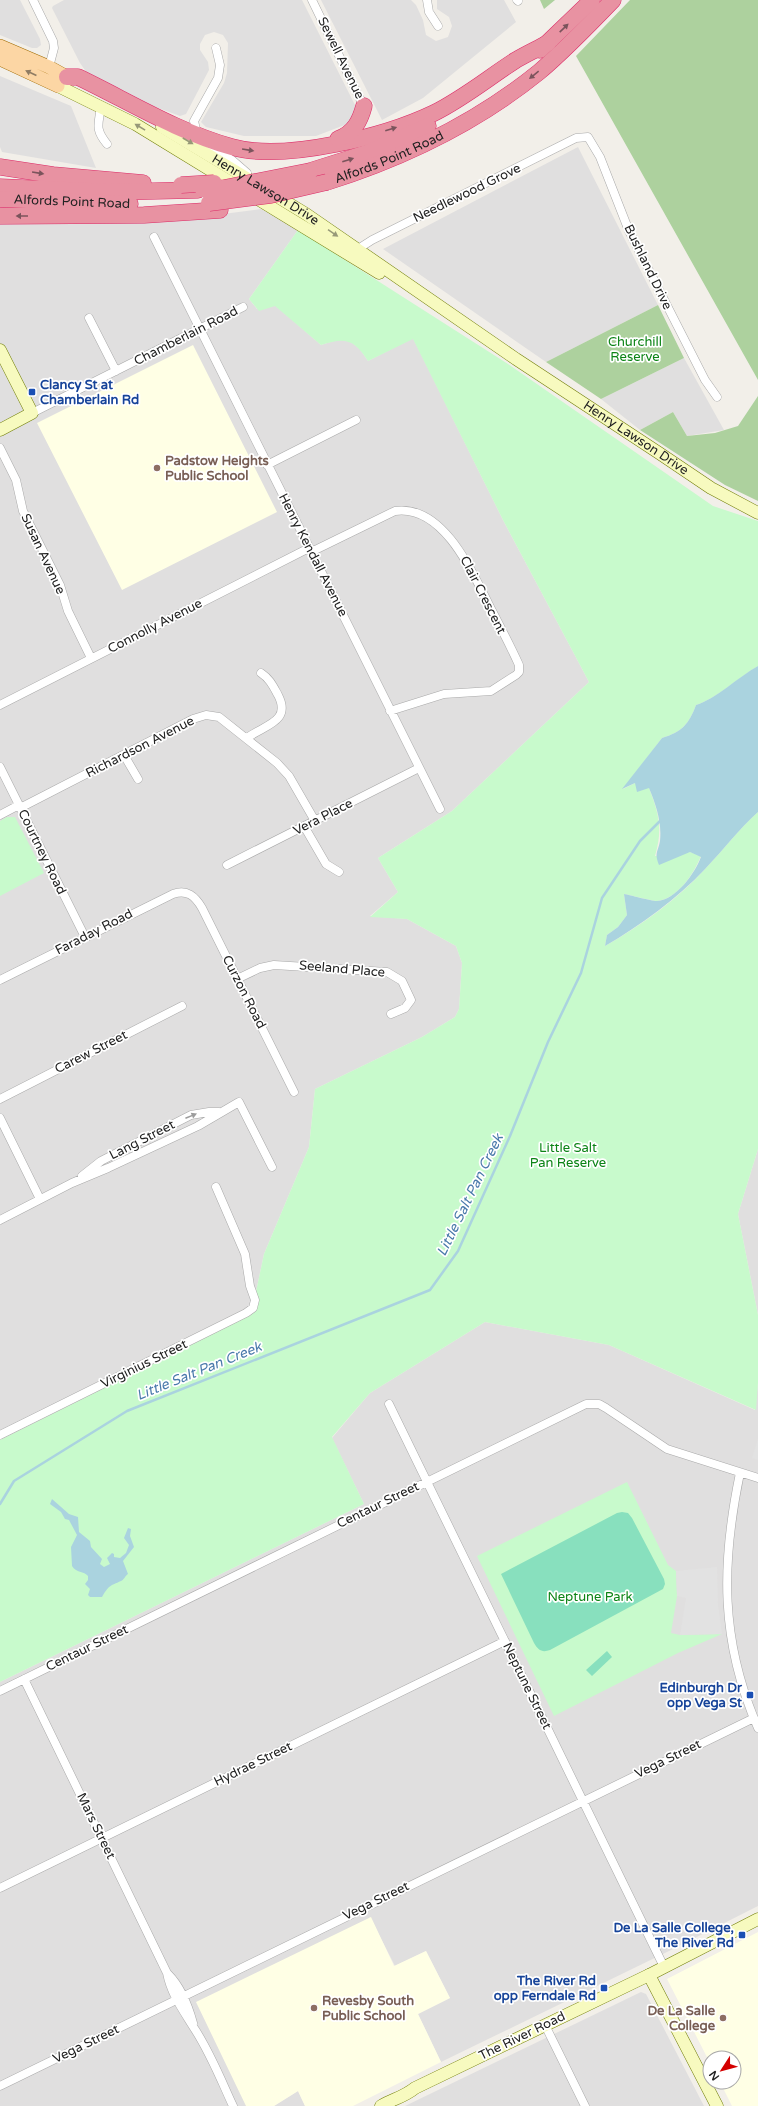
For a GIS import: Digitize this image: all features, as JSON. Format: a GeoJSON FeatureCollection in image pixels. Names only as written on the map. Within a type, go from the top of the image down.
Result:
{"type":"FeatureCollection","features":[{"type":"Feature","properties":{"kind":"highway","name":"Alfords Point Road"},"geometry":{"type":"LineString","coordinates":[[0,186],[98,192],[182,188],[224,188],[310,171],[370,152],[438,121],[487,91],[548,43],[592,0]]}},
{"type":"Feature","properties":{"kind":"highway","name":"Alfords Point Road"},"geometry":{"type":"LineString","coordinates":[[0,198],[117,204],[215,206],[330,184],[386,161],[470,120],[539,71],[570,44],[613,0]]}},
{"type":"Feature","properties":{"kind":"highway"},"geometry":{"type":"LineString","coordinates":[[62,82],[78,77],[166,121],[232,147],[256,152],[280,152],[372,135],[429,115],[477,88],[516,60],[548,43]]}},
{"type":"Feature","properties":{"kind":"highway"},"geometry":{"type":"LineString","coordinates":[[312,147],[348,134],[366,111]]}},
{"type":"Feature","properties":{"kind":"highway"},"geometry":{"type":"LineString","coordinates":[[0,167],[67,177],[182,188]]}},
{"type":"Feature","properties":{"kind":"highway"},"geometry":{"type":"LineString","coordinates":[[0,216],[144,215],[215,206]]}},
{"type":"Feature","properties":{"kind":"main road","name":"Henry Lawson Drive"},"geometry":{"type":"LineString","coordinates":[[0,46],[49,67],[62,82],[101,106],[135,124],[355,253]]}},
{"type":"Feature","properties":{"kind":"main road","name":"Henry Lawson Drive"},"geometry":{"type":"LineString","coordinates":[[0,59],[62,82],[151,120],[263,188],[355,253],[711,488],[758,513]]}},
{"type":"Feature","properties":{"kind":"main road"},"geometry":{"type":"LineString","coordinates":[[0,350],[32,413]]}},
{"type":"Feature","properties":{"kind":"main road","name":"Chamberlain Road"},"geometry":{"type":"LineString","coordinates":[[0,430],[32,413]]}},
{"type":"Feature","properties":{"kind":"main road","name":"The River Road"},"geometry":{"type":"LineString","coordinates":[[383,2106],[407,2095],[415,2088],[649,1975],[758,1919]]}},
{"type":"Feature","properties":{"kind":"main road"},"geometry":{"type":"LineString","coordinates":[[649,1975],[718,2106]]}},
{"type":"Feature","properties":{"kind":"street","name":"Sewell Avenue"},"geometry":{"type":"LineString","coordinates":[[312,0],[366,111]]}},
{"type":"Feature","properties":{"kind":"street"},"geometry":{"type":"LineString","coordinates":[[427,0],[429,12],[438,26]]}},
{"type":"Feature","properties":{"kind":"street"},"geometry":{"type":"LineString","coordinates":[[37,1],[53,41],[54,48],[49,67]]}},
{"type":"Feature","properties":{"kind":"street"},"geometry":{"type":"LineString","coordinates":[[216,48],[220,65],[218,78],[194,121],[198,134],[206,143],[232,160],[263,188]]}},
{"type":"Feature","properties":{"kind":"street"},"geometry":{"type":"LineString","coordinates":[[101,106],[97,129],[107,144]]}},
{"type":"Feature","properties":{"kind":"street","name":"Needlewood Grove"},"geometry":{"type":"LineString","coordinates":[[355,253],[576,138],[585,136]]}},
{"type":"Feature","properties":{"kind":"street","name":"Bushland Drive"},"geometry":{"type":"LineString","coordinates":[[585,136],[590,139],[597,150],[629,230],[700,371],[717,397]]}},
{"type":"Feature","properties":{"kind":"street","name":"Henry Kendall Avenue"},"geometry":{"type":"LineString","coordinates":[[154,237],[440,809]]}},
{"type":"Feature","properties":{"kind":"street","name":"Chamberlain Road"},"geometry":{"type":"LineString","coordinates":[[32,413],[242,307]]}},
{"type":"Feature","properties":{"kind":"street"},"geometry":{"type":"LineString","coordinates":[[89,318],[116,371]]}},
{"type":"Feature","properties":{"kind":"street"},"geometry":{"type":"LineString","coordinates":[[267,465],[356,420]]}},
{"type":"Feature","properties":{"kind":"street","name":"Susan Avenue"},"geometry":{"type":"LineString","coordinates":[[0,448],[16,480],[23,511],[60,585],[65,606],[91,658]]}},
{"type":"Feature","properties":{"kind":"street","name":"Clair Crescent"},"geometry":{"type":"LineString","coordinates":[[310,550],[395,511],[406,510],[419,513],[440,530],[460,550],[519,665],[519,672],[516,675],[491,691],[444,694],[390,711]]}},
{"type":"Feature","properties":{"kind":"street","name":"Connolly Avenue"},"geometry":{"type":"LineString","coordinates":[[0,705],[91,658],[310,550]]}},
{"type":"Feature","properties":{"kind":"street"},"geometry":{"type":"LineString","coordinates":[[247,738],[277,720],[282,712],[282,703],[271,682],[261,673]]}},
{"type":"Feature","properties":{"kind":"street","name":"Richardson Avenue"},"geometry":{"type":"LineString","coordinates":[[0,815],[20,807],[193,719],[206,715],[219,717],[247,738],[285,771],[315,821]]}},
{"type":"Feature","properties":{"kind":"street"},"geometry":{"type":"LineString","coordinates":[[124,755],[138,779]]}},
{"type":"Feature","properties":{"kind":"street","name":"Courtney Road"},"geometry":{"type":"LineString","coordinates":[[0,767],[85,937]]}},
{"type":"Feature","properties":{"kind":"street","name":"Vera Place"},"geometry":{"type":"LineString","coordinates":[[227,865],[419,768]]}},
{"type":"Feature","properties":{"kind":"street"},"geometry":{"type":"LineString","coordinates":[[304,826],[326,864],[339,872]]}},
{"type":"Feature","properties":{"kind":"street","name":"Faraday Road"},"geometry":{"type":"LineString","coordinates":[[0,980],[173,894],[179,892],[190,894]]}},
{"type":"Feature","properties":{"kind":"street","name":"Curzon Road"},"geometry":{"type":"LineString","coordinates":[[190,894],[202,908],[294,1092]]}},
{"type":"Feature","properties":{"kind":"street","name":"Seeland Place"},"geometry":{"type":"LineString","coordinates":[[237,979],[260,968],[274,964],[387,972],[402,981],[410,1000],[405,1008],[391,1014]]}},
{"type":"Feature","properties":{"kind":"street","name":"Carew Street"},"geometry":{"type":"LineString","coordinates":[[0,1099],[182,1006]]}},
{"type":"Feature","properties":{"kind":"street","name":"Lang Street"},"geometry":{"type":"LineString","coordinates":[[0,1220],[72,1183],[157,1146],[198,1126],[219,1112],[239,1102],[272,1167]]}},
{"type":"Feature","properties":{"kind":"street","name":"Lang Street"},"geometry":{"type":"LineString","coordinates":[[72,1183],[101,1161],[191,1115],[219,1112]]}},
{"type":"Feature","properties":{"kind":"street"},"geometry":{"type":"LineString","coordinates":[[0,1118],[40,1200]]}},
{"type":"Feature","properties":{"kind":"street","name":"Virginius Street"},"geometry":{"type":"LineString","coordinates":[[0,1435],[250,1311],[255,1300],[250,1286],[244,1250],[216,1187]]}},
{"type":"Feature","properties":{"kind":"street","name":"Centaur Street"},"geometry":{"type":"LineString","coordinates":[[0,1691],[579,1406],[592,1403],[599,1404],[615,1413],[667,1449],[758,1478]]}},
{"type":"Feature","properties":{"kind":"street","name":"Neptune Street"},"geometry":{"type":"LineString","coordinates":[[389,1404],[664,1967]]}},
{"type":"Feature","properties":{"kind":"street"},"geometry":{"type":"LineString","coordinates":[[740,1473],[730,1527],[726,1587],[729,1620],[736,1662],[758,1728]]}},
{"type":"Feature","properties":{"kind":"street","name":"Hydrae Street"},"geometry":{"type":"LineString","coordinates":[[0,1888],[505,1641]]}},
{"type":"Feature","properties":{"kind":"street","name":"Mars Street"},"geometry":{"type":"LineString","coordinates":[[24,1679],[167,1973],[170,1985],[180,1998],[184,2014],[194,2028],[233,2106]]}},
{"type":"Feature","properties":{"kind":"street","name":"Vega Street"},"geometry":{"type":"LineString","coordinates":[[0,2086],[583,1800],[754,1718]]}},
{"type":"Feature","properties":{"kind":"street"},"geometry":{"type":"LineString","coordinates":[[545,2025],[585,2106]]}},
{"type":"Feature","properties":{"kind":"shaded area"},"geometry":{"type":"Polygon","coordinates":[[[0,0],[20,0],[40,39],[41,45],[37,48],[32,48],[0,35],[0,0]]]}},
{"type":"Feature","properties":{"kind":"shaded area"},"geometry":{"type":"Polygon","coordinates":[[[64,0],[302,0],[356,107],[355,121],[316,136],[244,136],[206,127],[201,122],[224,83],[227,73],[228,43],[223,35],[214,32],[205,35],[200,44],[200,50],[208,62],[209,70],[186,114],[180,116],[150,105],[87,73],[80,63],[52,8],[64,0]]]}},
{"type":"Feature","properties":{"kind":"shaded area"},"geometry":{"type":"Polygon","coordinates":[[[321,0],[411,0],[416,5],[423,20],[426,35],[436,41],[448,37],[452,26],[449,17],[437,9],[437,0],[504,0],[516,22],[423,98],[382,120],[321,0]]]}},
{"type":"Feature","properties":{"kind":"shaded area"},"geometry":{"type":"Polygon","coordinates":[[[0,76],[71,106],[96,168],[2,152],[0,147],[0,76]]]}},
{"type":"Feature","properties":{"kind":"shaded area"},"geometry":{"type":"Polygon","coordinates":[[[578,147],[658,305],[546,362],[383,249],[578,147]]]}},
{"type":"Feature","properties":{"kind":"shaded area"},"geometry":{"type":"Polygon","coordinates":[[[261,209],[298,230],[249,299],[257,309],[275,305],[321,345],[340,339],[351,342],[360,349],[368,361],[413,338],[503,520],[589,682],[452,811],[378,858],[398,892],[370,916],[407,919],[456,946],[462,963],[459,1009],[455,1017],[422,1037],[315,1089],[309,1147],[264,1254],[251,1315],[0,1440],[0,221],[223,214],[261,209]]]}},
{"type":"Feature","properties":{"kind":"shaded area","name":"Padstow Heights Public School"},"geometry":{"type":"Polygon","coordinates":[[[193,345],[277,512],[122,590],[37,423],[193,345]]]}},
{"type":"Feature","properties":{"kind":"shaded area"},"geometry":{"type":"Polygon","coordinates":[[[684,358],[724,430],[687,436],[673,412],[640,430],[601,399],[684,358]]]}},
{"type":"Feature","properties":{"kind":"shaded area"},"geometry":{"type":"Polygon","coordinates":[[[758,1149],[758,1315],[738,1214],[758,1149]]]}},
{"type":"Feature","properties":{"kind":"shaded area"},"geometry":{"type":"Polygon","coordinates":[[[485,1322],[609,1345],[755,1410],[758,1383],[758,1906],[441,2062],[418,2014],[450,1998],[426,1951],[395,1966],[370,1917],[246,2106],[0,2106],[0,1682],[364,1504],[332,1438],[370,1393],[485,1322]]]}},
{"type":"Feature","properties":{"kind":"shaded area"},"geometry":{"type":"Polygon","coordinates":[[[758,1439],[758,1460],[752,1458],[758,1439]]]}},
{"type":"Feature","properties":{"kind":"shaded area"},"geometry":{"type":"Polygon","coordinates":[[[717,1567],[718,1605],[722,1634],[680,1635],[686,1598],[677,1596],[676,1571],[717,1567]]]}},
{"type":"Feature","properties":{"kind":"shaded area","name":"Revesby South Public School"},"geometry":{"type":"Polygon","coordinates":[[[371,1917],[394,1966],[426,1951],[450,1998],[418,2014],[441,2062],[353,2106],[305,2106],[298,2091],[274,2106],[246,2106],[196,2002],[371,1917]]]}},
{"type":"Feature","properties":{"kind":"shaded area","name":"De La Salle College"},"geometry":{"type":"Polygon","coordinates":[[[758,1932],[758,2106],[732,2106],[724,2090],[742,2090],[742,2050],[703,2050],[667,1979],[758,1932]]]}},
{"type":"Feature","properties":{"kind":"shaded area"},"geometry":{"type":"Polygon","coordinates":[[[641,1992],[646,1994],[704,2106],[405,2106],[641,1992]]]}},
{"type":"Feature","properties":{"kind":"shaded area"},"geometry":{"type":"Polygon","coordinates":[[[298,2091],[305,2106],[274,2106],[298,2091]]]}},
{"type":"Feature","properties":{"kind":"green space"},"geometry":{"type":"Polygon","coordinates":[[[540,0],[555,0],[544,9],[540,0]]]}},
{"type":"Feature","properties":{"kind":"green space"},"geometry":{"type":"Polygon","coordinates":[[[630,0],[758,0],[758,380],[576,56],[630,0]]]}},
{"type":"Feature","properties":{"kind":"green space","name":"Little Salt Pan Reserve"},"geometry":{"type":"Polygon","coordinates":[[[298,230],[508,364],[713,506],[758,521],[758,666],[719,693],[696,705],[691,717],[684,726],[675,733],[662,738],[623,789],[635,783],[649,788],[659,822],[659,838],[655,856],[690,852],[701,856],[690,877],[672,896],[654,901],[624,894],[627,915],[618,927],[607,935],[605,946],[659,911],[684,890],[758,812],[758,1149],[738,1214],[758,1315],[758,1383],[756,1410],[609,1345],[485,1322],[370,1393],[332,1437],[364,1504],[0,1682],[0,1440],[251,1315],[264,1254],[309,1147],[315,1089],[422,1037],[455,1017],[459,1009],[462,963],[456,946],[407,919],[370,917],[398,892],[378,858],[452,811],[589,682],[503,520],[413,339],[368,361],[353,344],[343,341],[336,341],[321,345],[275,306],[259,311],[249,299],[298,230]]]}},
{"type":"Feature","properties":{"kind":"green space","name":"Churchill Reserve"},"geometry":{"type":"Polygon","coordinates":[[[658,305],[684,358],[601,399],[546,362],[658,305]]]}},
{"type":"Feature","properties":{"kind":"green space"},"geometry":{"type":"Polygon","coordinates":[[[758,396],[758,501],[725,485],[640,430],[673,412],[687,436],[715,433],[738,426],[758,396]]]}},
{"type":"Feature","properties":{"kind":"green space"},"geometry":{"type":"Polygon","coordinates":[[[7,817],[15,817],[44,873],[0,896],[0,821],[7,817]]]}},
{"type":"Feature","properties":{"kind":"green space","name":"Neptune Park"},"geometry":{"type":"Polygon","coordinates":[[[627,1482],[668,1565],[676,1571],[677,1596],[671,1633],[680,1635],[722,1634],[678,1653],[554,1716],[477,1556],[627,1482]]]}},
{"type":"Feature","properties":{"kind":"green space"},"geometry":{"type":"Polygon","coordinates":[[[617,1513],[628,1513],[632,1518],[664,1579],[665,1584],[663,1589],[550,1650],[540,1650],[534,1643],[501,1574],[617,1513]]]}},
{"type":"Feature","properties":{"kind":"green space"},"geometry":{"type":"Polygon","coordinates":[[[607,1651],[612,1657],[592,1676],[586,1670],[607,1651]]]}},
{"type":"Feature","properties":{"kind":"water"},"geometry":{"type":"Polygon","coordinates":[[[758,666],[758,812],[706,868],[671,901],[605,946],[607,935],[618,927],[627,915],[624,894],[654,901],[671,896],[684,885],[701,857],[690,852],[659,865],[657,855],[660,841],[659,820],[649,788],[637,792],[635,783],[622,789],[662,738],[675,733],[684,726],[691,717],[696,705],[719,693],[758,666]]]}},
{"type":"Feature","properties":{"kind":"water"},"geometry":{"type":"Polygon","coordinates":[[[52,1499],[69,1514],[78,1517],[79,1532],[90,1541],[91,1547],[102,1559],[100,1564],[104,1567],[110,1564],[107,1558],[112,1553],[114,1554],[114,1557],[120,1558],[126,1553],[129,1545],[124,1538],[128,1528],[131,1529],[130,1536],[134,1547],[123,1561],[128,1574],[122,1580],[110,1586],[102,1597],[90,1597],[88,1595],[90,1589],[85,1584],[88,1580],[88,1576],[76,1570],[72,1566],[71,1547],[77,1535],[69,1520],[65,1519],[61,1512],[50,1504],[52,1499]]]}},
{"type":"Feature","properties":{"kind":"waterway","name":"Little Salt Pan Creek"},"geometry":{"type":"LineString","coordinates":[[0,1504],[14,1481],[127,1411],[430,1290],[458,1251],[510,1136],[548,1042],[581,973],[602,898],[640,841],[660,821]]}},
{"type":"Feature","properties":{"kind":"place","name":"Clancy St at Chamberlain Rd"},"geometry":{"type":"Point","coordinates":[32,392]}},
{"type":"Feature","properties":{"kind":"place","name":"Padstow Heights Public School"},"geometry":{"type":"Point","coordinates":[157,468]}},
{"type":"Feature","properties":{"kind":"place","name":"Edinburgh Dr opp Vega St"},"geometry":{"type":"Point","coordinates":[750,1695]}},
{"type":"Feature","properties":{"kind":"place","name":"De La Salle College, The River Rd"},"geometry":{"type":"Point","coordinates":[742,1935]}},
{"type":"Feature","properties":{"kind":"place","name":"The River Rd opp Ferndale Rd"},"geometry":{"type":"Point","coordinates":[604,1988]}},
{"type":"Feature","properties":{"kind":"place","name":"Revesby South Public School"},"geometry":{"type":"Point","coordinates":[314,2008]}},
{"type":"Feature","properties":{"kind":"place","name":"De La Salle College"},"geometry":{"type":"Point","coordinates":[723,2018]}}]}
